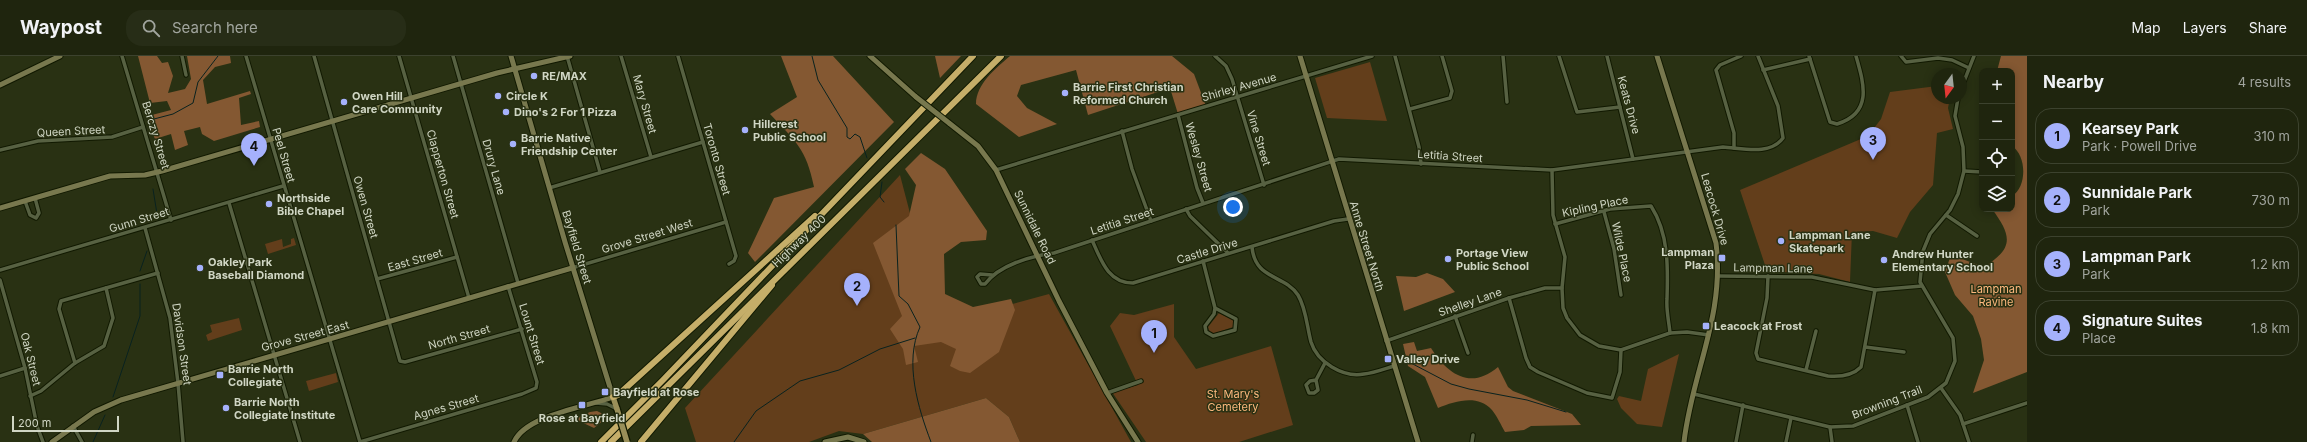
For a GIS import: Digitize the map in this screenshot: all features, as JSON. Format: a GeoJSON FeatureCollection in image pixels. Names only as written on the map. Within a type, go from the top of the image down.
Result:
{"type":"FeatureCollection","features":[{"type":"Feature","properties":{"kind":"highway","name":"Highway 400"},"geometry":{"type":"LineString","coordinates":[[601,442],[973,56]]}},
{"type":"Feature","properties":{"kind":"highway","name":"Highway 400"},"geometry":{"type":"LineString","coordinates":[[614,440],[783,270],[1001,56]]}},
{"type":"Feature","properties":{"kind":"highway"},"geometry":{"type":"LineString","coordinates":[[613,398],[849,186]]}},
{"type":"Feature","properties":{"kind":"highway"},"geometry":{"type":"LineString","coordinates":[[641,442],[769,289],[783,270]]}},
{"type":"Feature","properties":{"kind":"main road","name":"Bayfield Street"},"geometry":{"type":"LineString","coordinates":[[613,398],[627,442]]}},
{"type":"Feature","properties":{"kind":"street"},"geometry":{"type":"LineString","coordinates":[[0,85],[60,56]]}},
{"type":"Feature","properties":{"kind":"street","name":"Berczy Street"},"geometry":{"type":"LineString","coordinates":[[122,56],[158,172],[171,220]]}},
{"type":"Feature","properties":{"kind":"street"},"geometry":{"type":"LineString","coordinates":[[182,56],[186,75]]}},
{"type":"Feature","properties":{"kind":"street","name":"Peel Street"},"geometry":{"type":"LineString","coordinates":[[246,56],[283,186],[360,442]]}},
{"type":"Feature","properties":{"kind":"street","name":"Owen Street"},"geometry":{"type":"LineString","coordinates":[[314,56],[389,322],[402,362]]}},
{"type":"Feature","properties":{"kind":"street","name":"Clapperton Street"},"geometry":{"type":"LineString","coordinates":[[399,56],[469,298]]}},
{"type":"Feature","properties":{"kind":"street","name":"Drury Lane"},"geometry":{"type":"LineString","coordinates":[[453,56],[518,282]]}},
{"type":"Feature","properties":{"kind":"street","name":"Bayfield Street"},"geometry":{"type":"LineString","coordinates":[[511,56],[572,268],[613,398]]}},
{"type":"Feature","properties":{"kind":"street"},"geometry":{"type":"LineString","coordinates":[[0,208],[110,176],[146,175],[158,172],[514,68],[568,56],[600,172]]}},
{"type":"Feature","properties":{"kind":"street","name":"Mary Street"},"geometry":{"type":"LineString","coordinates":[[621,56],[651,157]]}},
{"type":"Feature","properties":{"kind":"street","name":"Toronto Street"},"geometry":{"type":"LineString","coordinates":[[678,56],[736,256],[734,261],[729,264]]}},
{"type":"Feature","properties":{"kind":"street","name":"Sunnidale Road"},"geometry":{"type":"LineString","coordinates":[[870,56],[916,97],[978,146],[996,170],[1059,300],[1107,393],[1138,442]]}},
{"type":"Feature","properties":{"kind":"street","name":"Vine Street"},"geometry":{"type":"LineString","coordinates":[[1215,56],[1226,66],[1237,96],[1264,185]]}},
{"type":"Feature","properties":{"kind":"street","name":"Anne Street North"},"geometry":{"type":"LineString","coordinates":[[1300,56],[1348,219],[1418,442]]}},
{"type":"Feature","properties":{"kind":"street","name":"Shirley Avenue"},"geometry":{"type":"LineString","coordinates":[[996,170],[1364,57],[1372,56]]}},
{"type":"Feature","properties":{"kind":"street"},"geometry":{"type":"LineString","coordinates":[[1395,56],[1410,109],[1419,147],[1421,164]]}},
{"type":"Feature","properties":{"kind":"street"},"geometry":{"type":"LineString","coordinates":[[1410,109],[1450,98],[1452,91],[1442,56]]}},
{"type":"Feature","properties":{"kind":"street"},"geometry":{"type":"LineString","coordinates":[[1503,56],[1508,102]]}},
{"type":"Feature","properties":{"kind":"street"},"geometry":{"type":"LineString","coordinates":[[1559,56],[1577,112],[1620,107]]}},
{"type":"Feature","properties":{"kind":"street","name":"Keats Drive"},"geometry":{"type":"LineString","coordinates":[[1606,56],[1633,159]]}},
{"type":"Feature","properties":{"kind":"street","name":"Leacock Drive"},"geometry":{"type":"LineString","coordinates":[[1657,56],[1671,96],[1686,152],[1716,243],[1718,276],[1717,302],[1694,394],[1684,442]]}},
{"type":"Feature","properties":{"kind":"street"},"geometry":{"type":"LineString","coordinates":[[1734,148],[1734,133],[1716,70],[1720,65],[1741,56]]}},
{"type":"Feature","properties":{"kind":"street","name":"Letitia Street"},"geometry":{"type":"LineString","coordinates":[[992,275],[1038,255],[1054,253],[1339,159],[1552,170],[1686,152],[1734,148],[1759,150],[1779,144],[1783,138],[1778,106],[1758,56]]}},
{"type":"Feature","properties":{"kind":"street"},"geometry":{"type":"LineString","coordinates":[[1763,70],[1809,57],[1823,106],[1830,122],[1837,124],[1854,116],[1860,107],[1864,96],[1864,83],[1856,56]]}},
{"type":"Feature","properties":{"kind":"street"},"geometry":{"type":"LineString","coordinates":[[1901,56],[1906,62],[1911,63],[1938,57],[1952,60],[1968,68]]}},
{"type":"Feature","properties":{"kind":"street"},"geometry":{"type":"LineString","coordinates":[[1967,71],[1974,56]]}},
{"type":"Feature","properties":{"kind":"street"},"geometry":{"type":"LineString","coordinates":[[1922,286],[1920,282],[1923,251],[1930,234],[1946,215],[1958,194],[1964,171],[1963,147],[1955,116],[1957,104]]}},
{"type":"Feature","properties":{"kind":"street","name":"Wesley Street"},"geometry":{"type":"LineString","coordinates":[[1178,115],[1197,188],[1203,204]]}},
{"type":"Feature","properties":{"kind":"street","name":"Queen Street"},"geometry":{"type":"LineString","coordinates":[[0,150],[38,141],[112,137],[143,127]]}},
{"type":"Feature","properties":{"kind":"street"},"geometry":{"type":"LineString","coordinates":[[1122,131],[1132,169],[1151,221]]}},
{"type":"Feature","properties":{"kind":"street"},"geometry":{"type":"LineString","coordinates":[[549,188],[703,142]]}},
{"type":"Feature","properties":{"kind":"street"},"geometry":{"type":"LineString","coordinates":[[1552,170],[1551,203],[1555,224],[1565,257],[1562,288],[1563,308],[1567,318],[1580,335],[1599,346],[1621,350],[1670,333],[1687,332],[1709,335]]}},
{"type":"Feature","properties":{"kind":"street"},"geometry":{"type":"LineString","coordinates":[[1964,171],[1979,172]]}},
{"type":"Feature","properties":{"kind":"street","name":"Gunn Street"},"geometry":{"type":"LineString","coordinates":[[0,270],[283,186]]}},
{"type":"Feature","properties":{"kind":"street"},"geometry":{"type":"LineString","coordinates":[[25,201],[30,216],[36,218],[39,212],[35,198]]}},
{"type":"Feature","properties":{"kind":"street"},"geometry":{"type":"LineString","coordinates":[[229,203],[300,442]]}},
{"type":"Feature","properties":{"kind":"street","name":"Kipling Place"},"geometry":{"type":"LineString","coordinates":[[1555,224],[1604,212],[1644,205],[1651,206],[1656,212],[1669,265],[1667,300],[1670,333]]}},
{"type":"Feature","properties":{"kind":"street"},"geometry":{"type":"LineString","coordinates":[[1186,209],[1190,216],[1228,253]]}},
{"type":"Feature","properties":{"kind":"street","name":"Wilde Place"},"geometry":{"type":"LineString","coordinates":[[1604,212],[1614,250],[1621,295]]}},
{"type":"Feature","properties":{"kind":"street"},"geometry":{"type":"LineString","coordinates":[[1946,215],[1977,236]]}},
{"type":"Feature","properties":{"kind":"street","name":"Castle Drive"},"geometry":{"type":"LineString","coordinates":[[1092,240],[1109,273],[1115,279],[1123,283],[1133,283],[1334,221],[1348,219]]}},
{"type":"Feature","properties":{"kind":"street","name":"Grove Street West"},"geometry":{"type":"LineString","coordinates":[[572,268],[726,222]]}},
{"type":"Feature","properties":{"kind":"street","name":"Davidson Street"},"geometry":{"type":"LineString","coordinates":[[145,228],[170,313],[183,442]]}},
{"type":"Feature","properties":{"kind":"street"},"geometry":{"type":"LineString","coordinates":[[1252,247],[1260,268],[1268,275],[1290,286],[1298,296],[1311,343],[1316,353],[1325,362],[1345,373],[1354,375],[1364,374],[1394,366]]}},
{"type":"Feature","properties":{"kind":"street","name":"East Street"},"geometry":{"type":"LineString","coordinates":[[377,280],[457,257]]}},
{"type":"Feature","properties":{"kind":"street"},"geometry":{"type":"LineString","coordinates":[[1203,261],[1215,308],[1214,314],[1205,326],[1206,332],[1213,336],[1235,330],[1236,319],[1215,308]]}},
{"type":"Feature","properties":{"kind":"street","name":"Grove Street East"},"geometry":{"type":"LineString","coordinates":[[52,442],[72,426],[94,412],[121,400],[274,354],[389,322],[518,282],[572,268]]}},
{"type":"Feature","properties":{"kind":"street"},"geometry":{"type":"LineString","coordinates":[[75,363],[59,309],[59,304],[63,300],[158,272]]}},
{"type":"Feature","properties":{"kind":"street","name":"Lampman Lane"},"geometry":{"type":"LineString","coordinates":[[1718,276],[1812,276],[1875,290],[1922,286]]}},
{"type":"Feature","properties":{"kind":"street"},"geometry":{"type":"LineString","coordinates":[[1768,276],[1767,298],[1756,353],[1758,359],[1837,377],[1856,372],[1861,367],[1866,347],[1875,290]]}},
{"type":"Feature","properties":{"kind":"street","name":"Oak Street"},"geometry":{"type":"LineString","coordinates":[[0,280],[25,368],[38,431],[43,442]]}},
{"type":"Feature","properties":{"kind":"street","name":"Lount Street"},"geometry":{"type":"LineString","coordinates":[[508,285],[537,382],[536,388]]}},
{"type":"Feature","properties":{"kind":"street","name":"Browning Trail"},"geometry":{"type":"LineString","coordinates":[[1694,394],[1830,427],[1853,426],[1928,397],[1941,388],[1950,375],[1954,362],[1953,338],[1945,320],[1922,286]]}},
{"type":"Feature","properties":{"kind":"street"},"geometry":{"type":"LineString","coordinates":[[30,396],[41,391],[75,363],[102,349],[107,341],[114,318],[106,288]]}},
{"type":"Feature","properties":{"kind":"street","name":"Shelley Lane"},"geometry":{"type":"LineString","coordinates":[[1386,341],[1509,298],[1545,288],[1562,288]]}},
{"type":"Feature","properties":{"kind":"street"},"geometry":{"type":"LineString","coordinates":[[1509,298],[1526,358],[1530,367],[1538,372],[1588,393],[1612,398],[1620,372],[1621,350]]}},
{"type":"Feature","properties":{"kind":"street"},"geometry":{"type":"LineString","coordinates":[[1455,316],[1468,353]]}},
{"type":"Feature","properties":{"kind":"street","name":"North Street"},"geometry":{"type":"LineString","coordinates":[[402,362],[522,329]]}},
{"type":"Feature","properties":{"kind":"street"},"geometry":{"type":"LineString","coordinates":[[1806,370],[1816,331]]}},
{"type":"Feature","properties":{"kind":"street"},"geometry":{"type":"LineString","coordinates":[[1866,347],[1904,352]]}},
{"type":"Feature","properties":{"kind":"street"},"geometry":{"type":"LineString","coordinates":[[1316,380],[1325,362]]}},
{"type":"Feature","properties":{"kind":"street"},"geometry":{"type":"LineString","coordinates":[[0,376],[25,368]]}},
{"type":"Feature","properties":{"kind":"street"},"geometry":{"type":"LineString","coordinates":[[1107,393],[1141,381]]}},
{"type":"Feature","properties":{"kind":"street","name":"Agnes Street"},"geometry":{"type":"LineString","coordinates":[[360,442],[522,394],[536,388]]}},
{"type":"Feature","properties":{"kind":"street"},"geometry":{"type":"LineString","coordinates":[[1941,388],[1954,404],[1969,442]]}},
{"type":"Feature","properties":{"kind":"street"},"geometry":{"type":"LineString","coordinates":[[514,442],[524,428],[536,421],[613,398]]}},
{"type":"Feature","properties":{"kind":"street"},"geometry":{"type":"LineString","coordinates":[[595,403],[607,404],[617,409]]}},
{"type":"Feature","properties":{"kind":"street"},"geometry":{"type":"LineString","coordinates":[[1963,424],[2027,403]]}},
{"type":"Feature","properties":{"kind":"street"},"geometry":{"type":"LineString","coordinates":[[1736,442],[1743,405]]}},
{"type":"Feature","properties":{"kind":"street"},"geometry":{"type":"LineString","coordinates":[[1907,405],[1918,442]]}},
{"type":"Feature","properties":{"kind":"street"},"geometry":{"type":"LineString","coordinates":[[1786,442],[1791,418]]}},
{"type":"Feature","properties":{"kind":"street"},"geometry":{"type":"LineString","coordinates":[[72,426],[82,442]]}},
{"type":"Feature","properties":{"kind":"street"},"geometry":{"type":"LineString","coordinates":[[1830,427],[1832,442]]}},
{"type":"Feature","properties":{"kind":"street"},"geometry":{"type":"LineString","coordinates":[[1472,442],[1473,435]]}},
{"type":"Feature","properties":{"kind":"street"},"geometry":{"type":"LineString","coordinates":[[825,442],[848,437],[864,442]]}},
{"type":"Feature","properties":{"kind":"green space"},"geometry":{"type":"Polygon","coordinates":[[[138,56],[157,56],[162,63],[168,62],[173,76],[168,93],[185,89],[191,79],[187,56],[230,56],[231,63],[215,67],[203,80],[207,104],[250,91],[251,94],[239,98],[241,125],[259,121],[260,127],[214,141],[202,134],[200,127],[184,131],[188,145],[175,150],[171,134],[155,139],[149,125],[148,116],[171,110],[167,101],[150,103],[138,56]]]}},
{"type":"Feature","properties":{"kind":"green space"},"geometry":{"type":"Polygon","coordinates":[[[781,56],[833,56],[894,122],[755,262],[748,253],[774,198],[814,187],[807,163],[799,146],[770,114],[797,97],[781,56]]]}},
{"type":"Feature","properties":{"kind":"green space"},"geometry":{"type":"Polygon","coordinates":[[[935,56],[961,56],[940,78],[935,56]]]}},
{"type":"Feature","properties":{"kind":"green space"},"geometry":{"type":"Polygon","coordinates":[[[1010,56],[1172,56],[1194,74],[1206,106],[1178,114],[1170,88],[1088,115],[1076,70],[1021,85],[1017,96],[1027,108],[1057,124],[1019,137],[976,104],[979,90],[983,83],[993,71],[1010,56]]]}},
{"type":"Feature","properties":{"kind":"green space","name":"Lampman Ravine"},"geometry":{"type":"Polygon","coordinates":[[[2001,56],[2027,56],[2027,372],[1973,393],[1984,360],[1981,339],[1973,316],[1955,295],[1945,272],[1951,255],[1984,267],[2001,254],[2007,241],[2006,234],[1999,218],[1994,212],[2015,212],[2015,194],[2023,179],[2023,164],[2015,149],[2015,68],[1998,68],[2001,56]]]}},
{"type":"Feature","properties":{"kind":"green space"},"geometry":{"type":"Polygon","coordinates":[[[1370,62],[1387,121],[1327,118],[1315,78],[1370,62]]]}},
{"type":"Feature","properties":{"kind":"green space"},"geometry":{"type":"Polygon","coordinates":[[[1931,87],[1931,104],[1949,104],[1948,108],[1953,129],[1937,133],[1933,185],[1910,212],[1897,238],[1873,231],[1852,232],[1850,282],[1819,274],[1767,271],[1740,190],[1868,136],[1881,119],[1890,92],[1931,87]]]}},
{"type":"Feature","properties":{"kind":"green space"},"geometry":{"type":"Polygon","coordinates":[[[921,153],[945,169],[987,231],[986,240],[961,242],[944,254],[945,294],[973,307],[1011,299],[1015,310],[999,352],[970,373],[960,371],[950,366],[956,349],[941,342],[914,346],[918,362],[906,365],[903,349],[890,329],[902,316],[873,243],[909,216],[916,185],[905,169],[921,153]]]}},
{"type":"Feature","properties":{"kind":"green space"},"geometry":{"type":"Polygon","coordinates":[[[900,175],[939,324],[1049,294],[1131,442],[1020,442],[1009,417],[986,398],[863,434],[839,431],[809,442],[696,442],[685,408],[900,175]]]}},
{"type":"Feature","properties":{"kind":"green space"},"geometry":{"type":"Polygon","coordinates":[[[294,238],[296,245],[268,254],[265,244],[282,239],[283,247],[291,244],[291,239],[294,238]]]}},
{"type":"Feature","properties":{"kind":"green space"},"geometry":{"type":"Polygon","coordinates":[[[1427,273],[1443,279],[1455,292],[1404,311],[1396,276],[1416,277],[1427,273]]]}},
{"type":"Feature","properties":{"kind":"green space","name":"St. Mary's Cemetery"},"geometry":{"type":"Polygon","coordinates":[[[1174,304],[1174,337],[1196,369],[1271,346],[1293,425],[1239,442],[1146,442],[1112,392],[1138,385],[1110,326],[1120,313],[1134,315],[1174,304]]]}},
{"type":"Feature","properties":{"kind":"green space"},"geometry":{"type":"Polygon","coordinates":[[[1219,313],[1233,320],[1235,324],[1233,327],[1213,334],[1210,333],[1208,327],[1219,313]]]}},
{"type":"Feature","properties":{"kind":"green space"},"geometry":{"type":"Polygon","coordinates":[[[239,318],[242,330],[208,341],[206,335],[212,332],[210,325],[239,318]]]}},
{"type":"Feature","properties":{"kind":"green space"},"geometry":{"type":"Polygon","coordinates":[[[1414,342],[1417,351],[1431,348],[1445,366],[1461,376],[1479,378],[1498,367],[1508,387],[1513,391],[1572,414],[1581,425],[1531,426],[1524,430],[1505,432],[1492,410],[1480,402],[1473,400],[1459,401],[1438,408],[1425,377],[1408,366],[1403,344],[1414,342]]]}},
{"type":"Feature","properties":{"kind":"green space"},"geometry":{"type":"Polygon","coordinates":[[[1679,354],[1662,427],[1637,424],[1621,408],[1617,399],[1619,396],[1641,401],[1648,369],[1679,354]]]}},
{"type":"Feature","properties":{"kind":"green space"},"geometry":{"type":"Polygon","coordinates":[[[336,373],[338,382],[309,391],[306,381],[336,373]]]}},
{"type":"Feature","properties":{"kind":"green space"},"geometry":{"type":"Polygon","coordinates":[[[986,398],[1009,417],[1020,442],[872,442],[863,434],[986,398]]]}},
{"type":"Feature","properties":{"kind":"green space"},"geometry":{"type":"Polygon","coordinates":[[[597,411],[603,414],[604,420],[594,428],[579,421],[577,418],[590,412],[597,411]]]}},
{"type":"Feature","properties":{"kind":"waterway"},"geometry":{"type":"LineString","coordinates":[[154,119],[173,114],[193,103],[198,82],[218,56]]}},
{"type":"Feature","properties":{"kind":"waterway"},"geometry":{"type":"LineString","coordinates":[[812,56],[818,80],[847,128],[847,137],[850,139],[855,134],[860,137],[867,158]]}},
{"type":"Feature","properties":{"kind":"waterway"},"geometry":{"type":"LineString","coordinates":[[882,182],[880,197],[884,202]]}},
{"type":"Feature","properties":{"kind":"waterway"},"geometry":{"type":"LineString","coordinates":[[153,189],[158,220]]}},
{"type":"Feature","properties":{"kind":"waterway"},"geometry":{"type":"LineString","coordinates":[[896,225],[899,296],[908,304],[920,327],[915,341],[913,370],[918,400],[931,442]]}},
{"type":"Feature","properties":{"kind":"waterway"},"geometry":{"type":"LineString","coordinates":[[140,271],[147,251]]}},
{"type":"Feature","properties":{"kind":"waterway"},"geometry":{"type":"LineString","coordinates":[[113,397],[140,316],[140,284]]}},
{"type":"Feature","properties":{"kind":"waterway"},"geometry":{"type":"LineString","coordinates":[[734,442],[756,411],[800,381],[839,370],[880,349],[915,338]]}},
{"type":"Feature","properties":{"kind":"waterway"},"geometry":{"type":"LineString","coordinates":[[1409,362],[1451,384],[1527,400],[1566,412]]}},
{"type":"Feature","properties":{"kind":"waterway"},"geometry":{"type":"LineString","coordinates":[[93,442],[105,415]]}},
{"type":"Feature","properties":{"kind":"place","name":"RE/MAX"},"geometry":{"type":"Point","coordinates":[534,76]}},
{"type":"Feature","properties":{"kind":"place","name":"Barrie First Christian Reformed Church"},"geometry":{"type":"Point","coordinates":[1065,93]}},
{"type":"Feature","properties":{"kind":"place","name":"Circle K"},"geometry":{"type":"Point","coordinates":[498,96]}},
{"type":"Feature","properties":{"kind":"place","name":"Owen Hill Care Community"},"geometry":{"type":"Point","coordinates":[344,102]}},
{"type":"Feature","properties":{"kind":"place","name":"Dino's 2 For 1 Pizza"},"geometry":{"type":"Point","coordinates":[506,112]}},
{"type":"Feature","properties":{"kind":"place","name":"Hillcrest Public School"},"geometry":{"type":"Point","coordinates":[745,130]}},
{"type":"Feature","properties":{"kind":"place","name":"Barrie Native Friendship Center"},"geometry":{"type":"Point","coordinates":[513,144]}},
{"type":"Feature","properties":{"kind":"place","name":"Lampman Park"},"geometry":{"type":"Point","coordinates":[1873,160]}},
{"type":"Feature","properties":{"kind":"place","name":"Signature Suites"},"geometry":{"type":"Point","coordinates":[254,166]}},
{"type":"Feature","properties":{"kind":"place","name":"Northside Bible Chapel"},"geometry":{"type":"Point","coordinates":[269,204]}},
{"type":"Feature","properties":{"kind":"place","name":"Lampman Lane Skatepark"},"geometry":{"type":"Point","coordinates":[1781,241]}},
{"type":"Feature","properties":{"kind":"place","name":"Lampman Plaza"},"geometry":{"type":"Point","coordinates":[1722,258]}},
{"type":"Feature","properties":{"kind":"place","name":"Portage View Public School"},"geometry":{"type":"Point","coordinates":[1448,259]}},
{"type":"Feature","properties":{"kind":"place","name":"Andrew Hunter Elementary School"},"geometry":{"type":"Point","coordinates":[1884,260]}},
{"type":"Feature","properties":{"kind":"place","name":"Oakley Park Baseball Diamond"},"geometry":{"type":"Point","coordinates":[200,268]}},
{"type":"Feature","properties":{"kind":"place","name":"Sunnidale Park"},"geometry":{"type":"Point","coordinates":[857,306]}},
{"type":"Feature","properties":{"kind":"place","name":"Leacock at Frost"},"geometry":{"type":"Point","coordinates":[1706,326]}},
{"type":"Feature","properties":{"kind":"place","name":"Kearsey Park"},"geometry":{"type":"Point","coordinates":[1154,353]}},
{"type":"Feature","properties":{"kind":"place","name":"Valley Drive"},"geometry":{"type":"Point","coordinates":[1388,359]}},
{"type":"Feature","properties":{"kind":"place","name":"Barrie North Collegiate"},"geometry":{"type":"Point","coordinates":[220,375]}},
{"type":"Feature","properties":{"kind":"place","name":"Bayfield at Rose"},"geometry":{"type":"Point","coordinates":[605,392]}},
{"type":"Feature","properties":{"kind":"place","name":"Rose at Bayfield"},"geometry":{"type":"Point","coordinates":[582,405]}},
{"type":"Feature","properties":{"kind":"place","name":"Barrie North Collegiate Institute"},"geometry":{"type":"Point","coordinates":[226,408]}}]}
